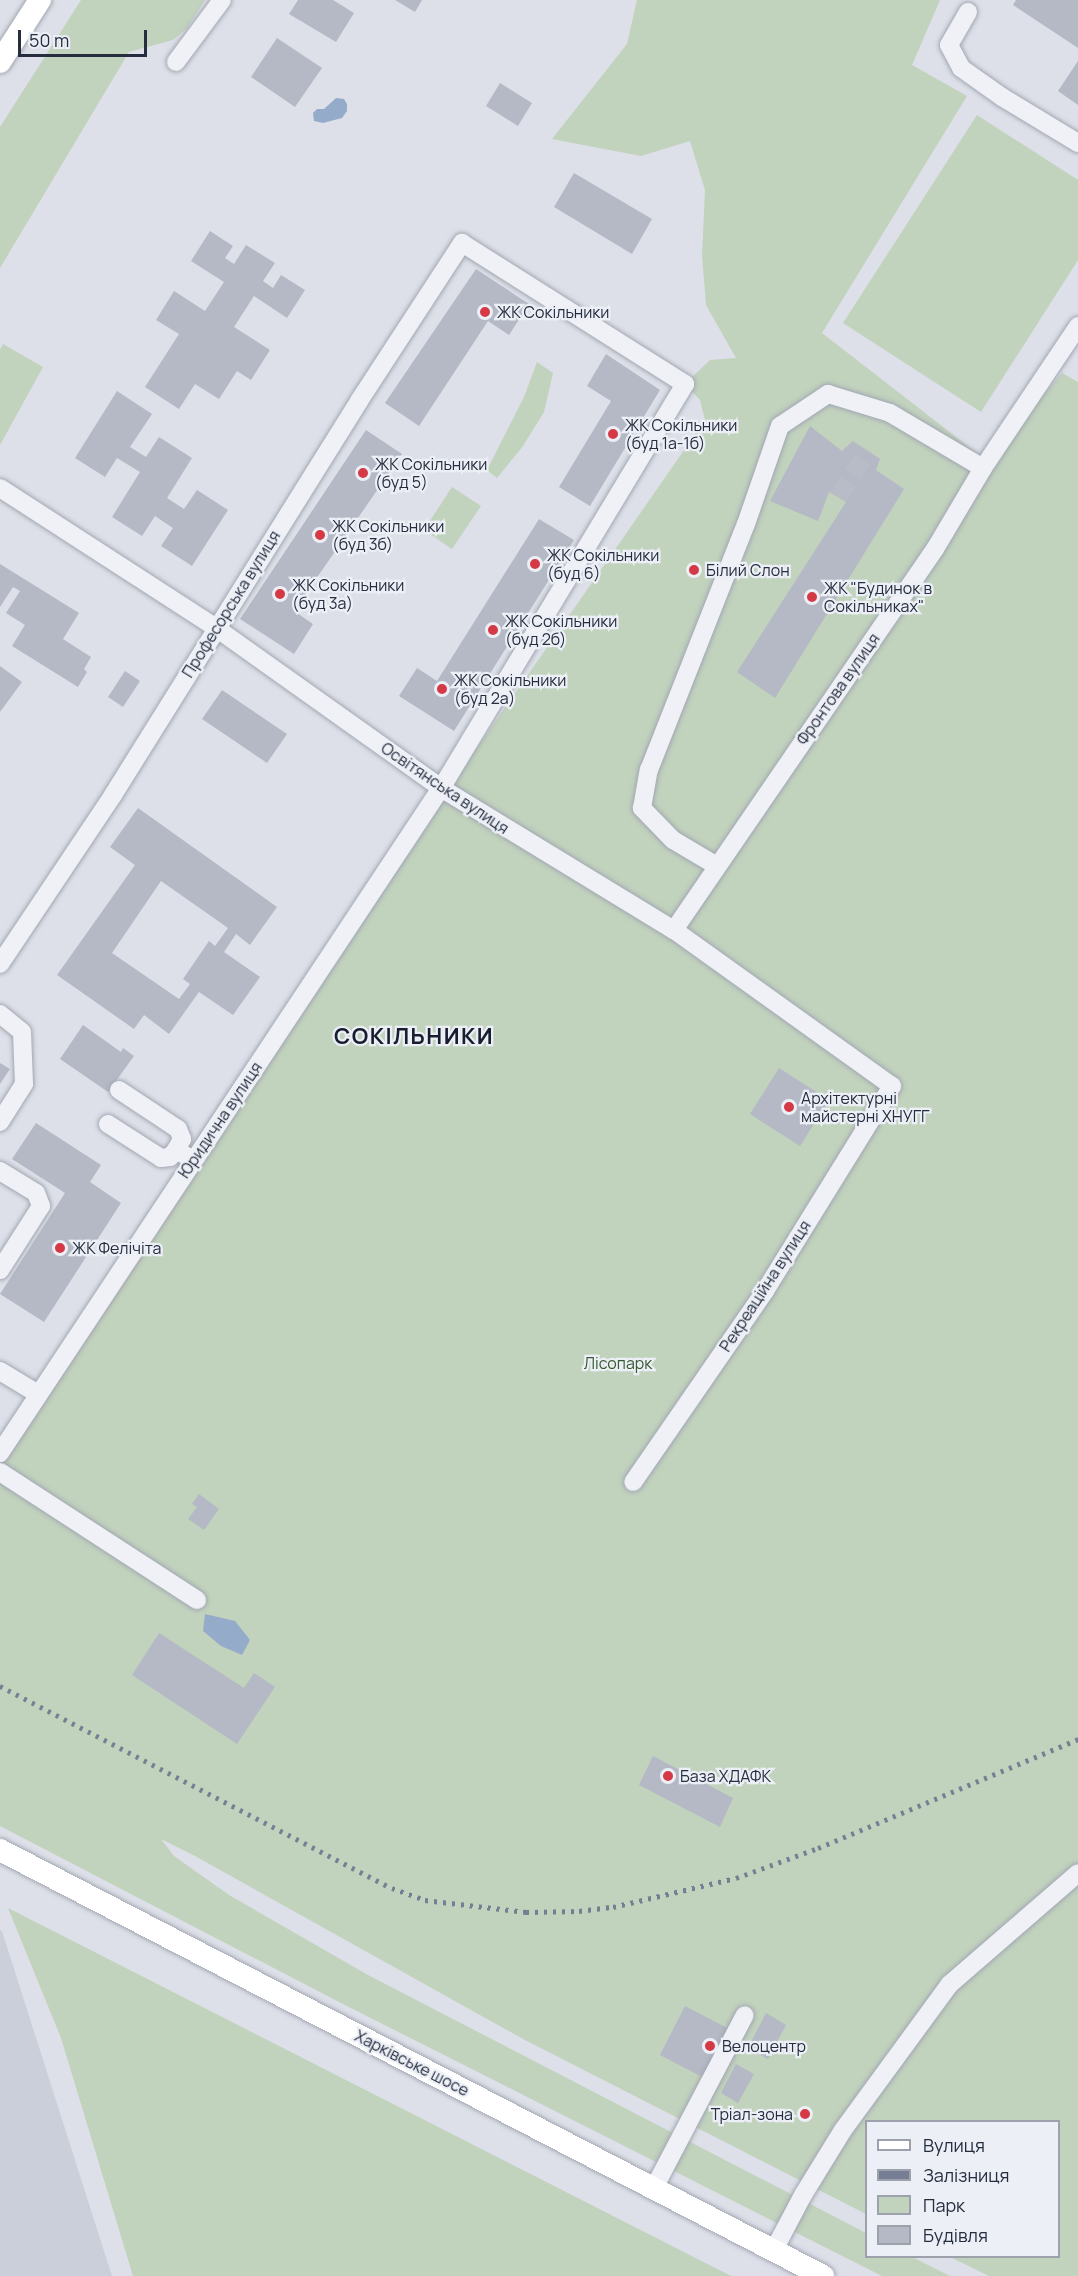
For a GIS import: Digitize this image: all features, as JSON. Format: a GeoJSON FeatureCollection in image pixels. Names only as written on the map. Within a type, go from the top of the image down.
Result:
{"type":"FeatureCollection","features":[{"type":"Feature","properties":{"kind":"main road"},"geometry":{"type":"LineString","coordinates":[[0,62],[40,0]]}},
{"type":"Feature","properties":{"kind":"main road","name":"Харківське шосе"},"geometry":{"type":"LineString","coordinates":[[0,1850],[823,2276]]}},
{"type":"Feature","properties":{"kind":"street"},"geometry":{"type":"LineString","coordinates":[[176,62],[222,0]]}},
{"type":"Feature","properties":{"kind":"street"},"geometry":{"type":"LineString","coordinates":[[968,12],[949,45],[961,68],[1002,97],[1078,143]]}},
{"type":"Feature","properties":{"kind":"street","name":"Професорська вулиця"},"geometry":{"type":"LineString","coordinates":[[0,964],[113,795],[216,628],[462,243]]}},
{"type":"Feature","properties":{"kind":"street","name":"Юридична вулиця"},"geometry":{"type":"LineString","coordinates":[[0,1453],[441,788],[685,384],[462,243]]}},
{"type":"Feature","properties":{"kind":"street","name":"Фронтова вулиця"},"geometry":{"type":"LineString","coordinates":[[674,930],[935,549],[983,468],[1078,326]]}},
{"type":"Feature","properties":{"kind":"street"},"geometry":{"type":"LineString","coordinates":[[717,867],[673,840],[642,808],[649,770],[746,524],[780,426],[828,394],[890,413],[983,468]]}},
{"type":"Feature","properties":{"kind":"street","name":"Освітянська вулиця"},"geometry":{"type":"LineString","coordinates":[[0,488],[216,628],[441,788],[674,930],[892,1086]]}},
{"type":"Feature","properties":{"kind":"street"},"geometry":{"type":"LineString","coordinates":[[0,1014],[22,1032],[24,1084],[0,1122]]}},
{"type":"Feature","properties":{"kind":"street","name":"Рекреаційна вулиця"},"geometry":{"type":"LineString","coordinates":[[633,1482],[765,1291],[892,1086]]}},
{"type":"Feature","properties":{"kind":"street"},"geometry":{"type":"LineString","coordinates":[[108,1124],[160,1158],[170,1157],[182,1140],[178,1129],[119,1090]]}},
{"type":"Feature","properties":{"kind":"street"},"geometry":{"type":"LineString","coordinates":[[176,1150],[193,1160]]}},
{"type":"Feature","properties":{"kind":"street"},"geometry":{"type":"LineString","coordinates":[[0,1171],[36,1192],[41,1206],[0,1270]]}},
{"type":"Feature","properties":{"kind":"street"},"geometry":{"type":"LineString","coordinates":[[0,1371],[38,1394]]}},
{"type":"Feature","properties":{"kind":"street"},"geometry":{"type":"LineString","coordinates":[[0,1472],[197,1600]]}},
{"type":"Feature","properties":{"kind":"street"},"geometry":{"type":"LineString","coordinates":[[774,2250],[803,2195],[843,2130],[950,1984],[1078,1873]]}},
{"type":"Feature","properties":{"kind":"street"},"geometry":{"type":"LineString","coordinates":[[654,2188],[745,2015]]}},
{"type":"Feature","properties":{"kind":"shaded area"},"geometry":{"type":"Polygon","coordinates":[[[0,1930],[2,1931],[112,2276],[0,2276],[0,1930]]]}},
{"type":"Feature","properties":{"kind":"green space"},"geometry":{"type":"Polygon","coordinates":[[[81,0],[205,0],[187,28],[173,40],[129,52],[0,268],[0,127],[81,0]]]}},
{"type":"Feature","properties":{"kind":"green space","name":"Лісопарк"},"geometry":{"type":"Polygon","coordinates":[[[637,0],[940,0],[912,65],[967,96],[822,333],[987,461],[1062,373],[1078,382],[1078,2276],[989,2276],[952,2258],[1060,2258],[1060,2120],[865,2120],[865,2213],[525,2040],[161,1839],[174,1856],[229,1895],[368,1975],[865,2232],[865,2258],[914,2258],[950,2276],[882,2276],[339,2002],[0,1826],[0,1453],[468,761],[705,420],[700,400],[685,384],[710,360],[736,358],[706,305],[702,255],[705,190],[690,141],[641,156],[552,139],[627,44],[637,0]]]}},
{"type":"Feature","properties":{"kind":"green space"},"geometry":{"type":"Polygon","coordinates":[[[977,115],[1078,180],[1078,260],[981,412],[843,323],[977,115]]]}},
{"type":"Feature","properties":{"kind":"green space"},"geometry":{"type":"Polygon","coordinates":[[[3,344],[43,367],[0,445],[0,350],[3,344]]]}},
{"type":"Feature","properties":{"kind":"green space"},"geometry":{"type":"Polygon","coordinates":[[[537,362],[553,373],[544,412],[523,446],[497,478],[487,470],[524,397],[537,362]]]}},
{"type":"Feature","properties":{"kind":"green space"},"geometry":{"type":"Polygon","coordinates":[[[452,487],[481,506],[452,549],[424,530],[452,487]]]}},
{"type":"Feature","properties":{"kind":"green space"},"geometry":{"type":"Polygon","coordinates":[[[8,1908],[731,2276],[133,2276],[61,2038],[8,1908]]]}},
{"type":"Feature","properties":{"kind":"water"},"geometry":{"type":"Polygon","coordinates":[[[336,98],[344,99],[347,104],[347,111],[342,118],[323,123],[314,121],[313,113],[317,109],[324,109],[336,98]]]}},
{"type":"Feature","properties":{"kind":"water"},"geometry":{"type":"Polygon","coordinates":[[[205,1614],[235,1621],[250,1640],[242,1655],[221,1646],[203,1631],[205,1614]]]}},
{"type":"Feature","properties":{"kind":"building"},"geometry":{"type":"Polygon","coordinates":[[[298,0],[333,0],[354,13],[336,42],[289,14],[298,0]]]}},
{"type":"Feature","properties":{"kind":"building"},"geometry":{"type":"Polygon","coordinates":[[[395,0],[422,0],[415,12],[395,0]]]}},
{"type":"Feature","properties":{"kind":"building"},"geometry":{"type":"Polygon","coordinates":[[[1016,0],[1078,0],[1078,48],[1013,5],[1016,0]]]}},
{"type":"Feature","properties":{"kind":"building"},"geometry":{"type":"Polygon","coordinates":[[[277,38],[322,68],[295,107],[251,77],[277,38]]]}},
{"type":"Feature","properties":{"kind":"building"},"geometry":{"type":"Polygon","coordinates":[[[1078,61],[1078,105],[1058,91],[1078,61]]]}},
{"type":"Feature","properties":{"kind":"building"},"geometry":{"type":"Polygon","coordinates":[[[500,83],[532,103],[518,126],[486,106],[500,83]]]}},
{"type":"Feature","properties":{"kind":"building"},"geometry":{"type":"Polygon","coordinates":[[[574,173],[652,219],[632,254],[554,207],[574,173]]]}},
{"type":"Feature","properties":{"kind":"building"},"geometry":{"type":"Polygon","coordinates":[[[210,231],[233,246],[225,258],[234,264],[246,245],[275,263],[263,281],[273,288],[281,275],[305,290],[287,318],[254,296],[234,327],[270,350],[251,380],[237,371],[219,399],[195,384],[179,409],[145,387],[179,334],[156,320],[174,291],[205,311],[224,282],[191,261],[210,231]]]}},
{"type":"Feature","properties":{"kind":"building"},"geometry":{"type":"Polygon","coordinates":[[[476,269],[529,304],[509,335],[488,321],[419,426],[385,403],[476,269]]]}},
{"type":"Feature","properties":{"kind":"building","name":"ЖК Сокільники (буд 1а-1б)"},"geometry":{"type":"Polygon","coordinates":[[[606,354],[660,390],[590,506],[559,487],[611,401],[587,386],[606,354]]]}},
{"type":"Feature","properties":{"kind":"building"},"geometry":{"type":"Polygon","coordinates":[[[117,391],[152,414],[130,447],[146,457],[159,437],[192,458],[167,498],[184,509],[197,490],[228,510],[192,566],[161,546],[173,528],[155,516],[142,536],[112,517],[140,472],[117,458],[105,477],[75,458],[117,391]]]}},
{"type":"Feature","properties":{"kind":"building","name":"ЖК \"Будинок в Сокільниках\""},"geometry":{"type":"Polygon","coordinates":[[[810,426],[842,451],[853,441],[880,459],[876,470],[904,489],[775,698],[737,672],[846,502],[829,492],[818,521],[770,501],[810,426]]]}},
{"type":"Feature","properties":{"kind":"building"},"geometry":{"type":"Polygon","coordinates":[[[366,430],[402,454],[294,611],[313,624],[294,654],[240,619],[366,430]]]}},
{"type":"Feature","properties":{"kind":"building"},"geometry":{"type":"Polygon","coordinates":[[[539,519],[574,540],[454,731],[399,696],[417,668],[437,681],[539,519]]]}},
{"type":"Feature","properties":{"kind":"building"},"geometry":{"type":"Polygon","coordinates":[[[0,564],[79,613],[63,639],[91,657],[84,669],[87,672],[78,687],[12,646],[25,625],[6,613],[20,591],[13,587],[0,607],[0,564]]]}},
{"type":"Feature","properties":{"kind":"building"},"geometry":{"type":"Polygon","coordinates":[[[0,666],[22,682],[0,712],[0,666]]]}},
{"type":"Feature","properties":{"kind":"building"},"geometry":{"type":"Polygon","coordinates":[[[125,671],[140,681],[123,707],[108,697],[125,671]]]}},
{"type":"Feature","properties":{"kind":"building"},"geometry":{"type":"Polygon","coordinates":[[[222,690],[287,734],[267,763],[202,719],[222,690]]]}},
{"type":"Feature","properties":{"kind":"building"},"geometry":{"type":"Polygon","coordinates":[[[138,808],[277,907],[250,945],[236,934],[224,952],[260,977],[233,1015],[199,992],[169,1034],[144,1015],[134,1029],[57,975],[135,865],[110,847],[138,808]],[[161,881],[112,953],[179,999],[190,984],[183,979],[209,941],[215,946],[228,928],[161,881]]]}},
{"type":"Feature","properties":{"kind":"building"},"geometry":{"type":"Polygon","coordinates":[[[83,1025],[121,1052],[123,1048],[134,1056],[108,1092],[60,1059],[83,1025]]]}},
{"type":"Feature","properties":{"kind":"building"},"geometry":{"type":"Polygon","coordinates":[[[0,1063],[10,1069],[0,1084],[0,1063]]]}},
{"type":"Feature","properties":{"kind":"building"},"geometry":{"type":"Polygon","coordinates":[[[779,1068],[829,1100],[800,1146],[750,1114],[779,1068]]]}},
{"type":"Feature","properties":{"kind":"building","name":"ЖК Фелічіта"},"geometry":{"type":"Polygon","coordinates":[[[36,1123],[101,1165],[90,1182],[121,1203],[44,1322],[0,1294],[65,1193],[12,1159],[36,1123]]]}},
{"type":"Feature","properties":{"kind":"building"},"geometry":{"type":"Polygon","coordinates":[[[199,1494],[219,1509],[204,1530],[188,1519],[197,1507],[192,1504],[199,1494]]]}},
{"type":"Feature","properties":{"kind":"building"},"geometry":{"type":"Polygon","coordinates":[[[159,1633],[244,1688],[254,1673],[275,1687],[237,1744],[132,1675],[159,1633]]]}},
{"type":"Feature","properties":{"kind":"building"},"geometry":{"type":"Polygon","coordinates":[[[653,1756],[733,1798],[720,1827],[639,1785],[653,1756]]]}},
{"type":"Feature","properties":{"kind":"building"},"geometry":{"type":"Polygon","coordinates":[[[685,2006],[731,2030],[706,2079],[660,2055],[685,2006]]]}},
{"type":"Feature","properties":{"kind":"building"},"geometry":{"type":"Polygon","coordinates":[[[766,2013],[786,2025],[768,2059],[748,2048],[766,2013]]]}},
{"type":"Feature","properties":{"kind":"building"},"geometry":{"type":"Polygon","coordinates":[[[736,2064],[754,2074],[738,2103],[721,2093],[736,2064]]]}},
{"type":"Feature","properties":{"kind":"tunnel"},"geometry":{"type":"LineString","coordinates":[[838,497],[868,451]]}},
{"type":"Feature","properties":{"kind":"railway"},"geometry":{"type":"LineString","coordinates":[[0,1686],[392,1888],[425,1900],[526,1912],[579,1911],[613,1907],[736,1878],[818,1848],[1078,1739]]}},
{"type":"Feature","properties":{"kind":"place","name":"ЖК Сокільники"},"geometry":{"type":"Point","coordinates":[485,312]}},
{"type":"Feature","properties":{"kind":"place","name":"ЖК Сокільники (буд 1а-1б)"},"geometry":{"type":"Point","coordinates":[613,434]}},
{"type":"Feature","properties":{"kind":"place","name":"ЖК Сокільники (буд 5)"},"geometry":{"type":"Point","coordinates":[363,473]}},
{"type":"Feature","properties":{"kind":"place","name":"ЖК Сокільники (буд 3б)"},"geometry":{"type":"Point","coordinates":[320,535]}},
{"type":"Feature","properties":{"kind":"place","name":"ЖК Сокільники (буд 6)"},"geometry":{"type":"Point","coordinates":[535,564]}},
{"type":"Feature","properties":{"kind":"place","name":"Білий Слон"},"geometry":{"type":"Point","coordinates":[694,570]}},
{"type":"Feature","properties":{"kind":"place","name":"ЖК Сокільники (буд 3а)"},"geometry":{"type":"Point","coordinates":[280,594]}},
{"type":"Feature","properties":{"kind":"place","name":"ЖК \"Будинок в Сокільниках\""},"geometry":{"type":"Point","coordinates":[812,597]}},
{"type":"Feature","properties":{"kind":"place","name":"ЖК Сокільники (буд 2б)"},"geometry":{"type":"Point","coordinates":[493,630]}},
{"type":"Feature","properties":{"kind":"place","name":"ЖК Сокільники (буд 2а)"},"geometry":{"type":"Point","coordinates":[442,689]}},
{"type":"Feature","properties":{"kind":"place","name":"Архітектурні майстерні ХНУГГ"},"geometry":{"type":"Point","coordinates":[789,1107]}},
{"type":"Feature","properties":{"kind":"place","name":"ЖК Фелічіта"},"geometry":{"type":"Point","coordinates":[60,1248]}},
{"type":"Feature","properties":{"kind":"place","name":"База ХДАФК"},"geometry":{"type":"Point","coordinates":[668,1776]}},
{"type":"Feature","properties":{"kind":"place","name":"Велоцентр"},"geometry":{"type":"Point","coordinates":[710,2046]}},
{"type":"Feature","properties":{"kind":"place","name":"Тріал-зона"},"geometry":{"type":"Point","coordinates":[805,2114]}},
{"type":"Feature","properties":{"kind":"district","name":"СОКІЛЬНИКИ"},"geometry":{"type":"Point","coordinates":[414,1037]}}]}
